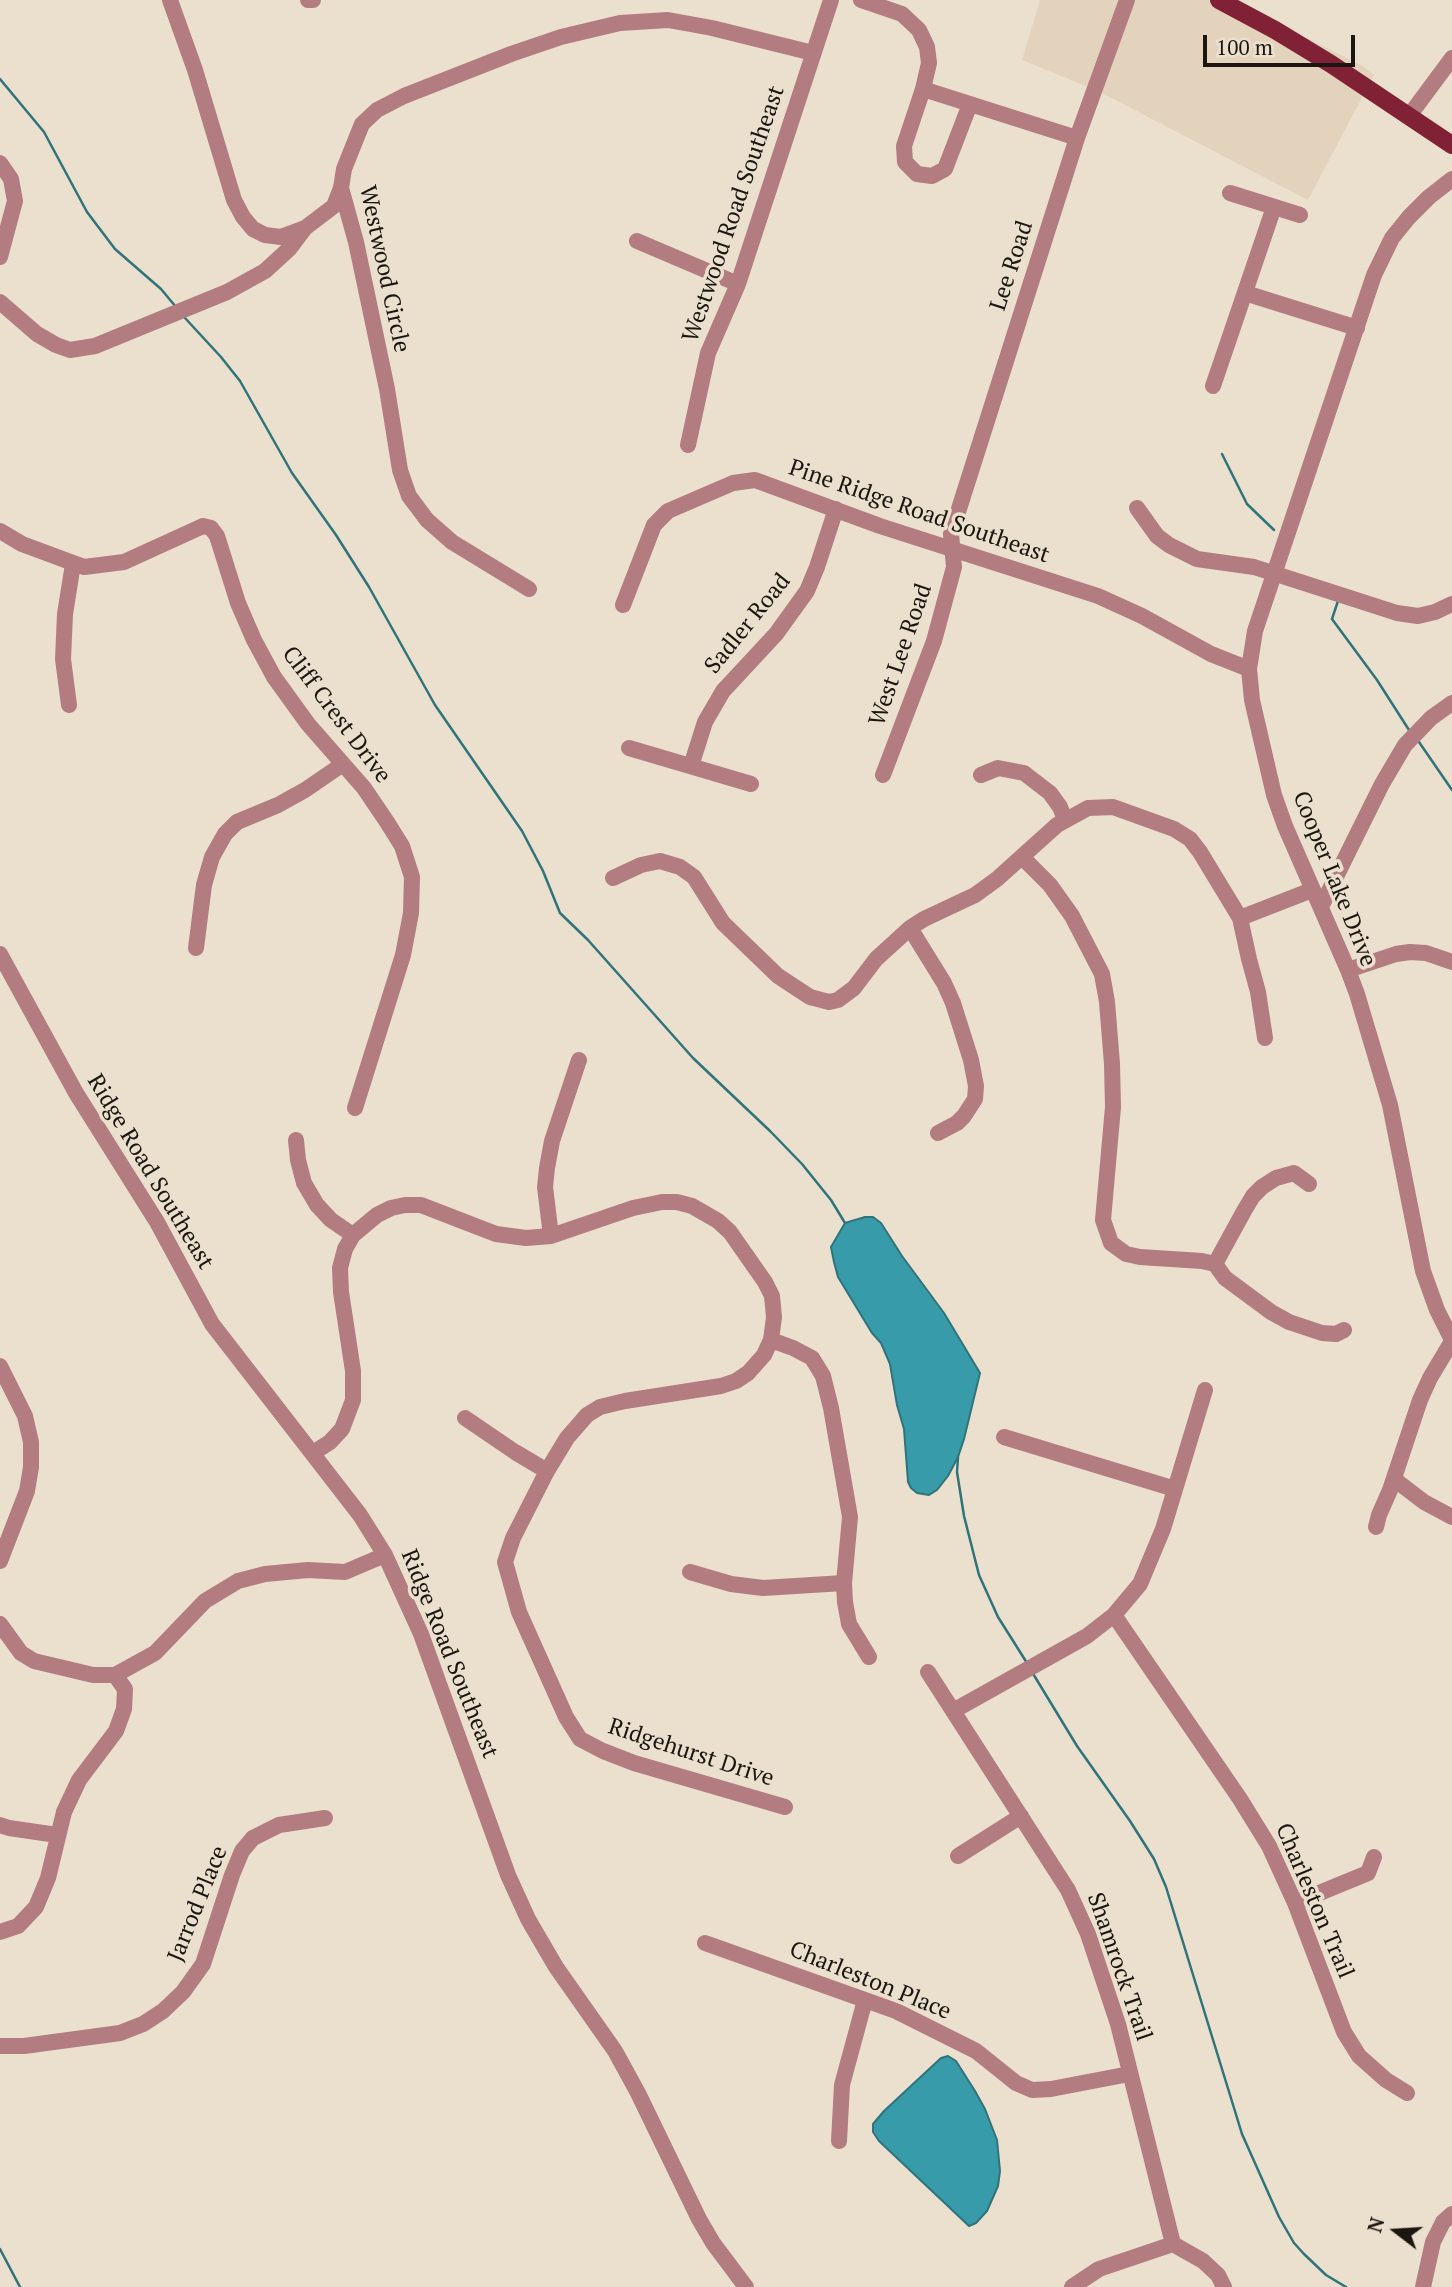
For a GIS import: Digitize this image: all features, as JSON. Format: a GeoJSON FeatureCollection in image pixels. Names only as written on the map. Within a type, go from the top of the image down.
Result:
{"type":"FeatureCollection","features":[{"type":"Feature","properties":{"kind":"main road"},"geometry":{"type":"LineString","coordinates":[[1219,0],[1322,58],[1452,145]]}},
{"type":"Feature","properties":{"kind":"street"},"geometry":{"type":"LineString","coordinates":[[170,0],[195,70],[234,200],[243,217],[253,229],[265,235],[281,237],[305,228]]}},
{"type":"Feature","properties":{"kind":"street","name":"Westwood Road Southeast"},"geometry":{"type":"LineString","coordinates":[[688,445],[708,353],[738,285],[831,0]]}},
{"type":"Feature","properties":{"kind":"street"},"geometry":{"type":"LineString","coordinates":[[861,0],[902,14],[919,30],[927,47],[929,63],[923,89],[904,146],[905,162],[917,174],[932,176],[945,169],[970,104]]}},
{"type":"Feature","properties":{"kind":"street","name":"Lee Road"},"geometry":{"type":"LineString","coordinates":[[953,549],[951,534],[1077,138],[1127,0]]}},
{"type":"Feature","properties":{"kind":"street","name":"Westwood Circle"},"geometry":{"type":"LineString","coordinates":[[529,589],[453,542],[427,520],[409,496],[400,470],[356,242],[341,188],[344,169],[362,124],[377,110],[404,96],[561,37],[620,23],[668,20],[813,53]]}},
{"type":"Feature","properties":{"kind":"street"},"geometry":{"type":"LineString","coordinates":[[1409,116],[1452,58]]}},
{"type":"Feature","properties":{"kind":"street"},"geometry":{"type":"LineString","coordinates":[[923,89],[1077,138]]}},
{"type":"Feature","properties":{"kind":"street"},"geometry":{"type":"LineString","coordinates":[[0,163],[11,179],[15,201],[0,257]]}},
{"type":"Feature","properties":{"kind":"street","name":"Cooper Lake Drive"},"geometry":{"type":"LineString","coordinates":[[1452,179],[1409,217],[1392,238],[1374,275],[1273,573],[1255,631],[1250,669],[1252,700],[1275,796],[1285,826],[1348,970],[1390,1105],[1423,1271],[1452,1341]]}},
{"type":"Feature","properties":{"kind":"street"},"geometry":{"type":"LineString","coordinates":[[0,302],[37,334],[56,345],[69,350],[95,346],[227,292],[265,271],[290,248],[305,228],[334,206],[341,188]]}},
{"type":"Feature","properties":{"kind":"street"},"geometry":{"type":"LineString","coordinates":[[1230,193],[1300,215]]}},
{"type":"Feature","properties":{"kind":"street"},"geometry":{"type":"LineString","coordinates":[[1213,386],[1274,207]]}},
{"type":"Feature","properties":{"kind":"street"},"geometry":{"type":"LineString","coordinates":[[637,241],[738,285]]}},
{"type":"Feature","properties":{"kind":"street"},"geometry":{"type":"LineString","coordinates":[[1245,293],[1357,328]]}},
{"type":"Feature","properties":{"kind":"street","name":"Pine Ridge Road Southeast"},"geometry":{"type":"LineString","coordinates":[[623,605],[654,525],[668,511],[733,483],[755,480],[880,526],[1098,596],[1142,616],[1211,654],[1250,669]]}},
{"type":"Feature","properties":{"kind":"street"},"geometry":{"type":"LineString","coordinates":[[1137,508],[1157,536],[1197,559],[1247,566],[1273,573],[1397,613],[1418,616],[1452,604]]}},
{"type":"Feature","properties":{"kind":"street","name":"Sadler Road"},"geometry":{"type":"LineString","coordinates":[[691,766],[705,722],[723,691],[776,634],[807,591],[836,509]]}},
{"type":"Feature","properties":{"kind":"street","name":"Cliff Crest Drive"},"geometry":{"type":"LineString","coordinates":[[0,531],[22,544],[84,567],[124,562],[204,526],[211,528],[217,536],[238,603],[274,677],[308,724],[364,788],[402,846],[412,877],[411,913],[402,955],[355,1108]]}},
{"type":"Feature","properties":{"kind":"street","name":"West Lee Road"},"geometry":{"type":"LineString","coordinates":[[883,775],[934,640],[954,568],[953,549]]}},
{"type":"Feature","properties":{"kind":"street"},"geometry":{"type":"LineString","coordinates":[[69,705],[63,659],[65,614],[73,564]]}},
{"type":"Feature","properties":{"kind":"street"},"geometry":{"type":"LineString","coordinates":[[1321,907],[1382,784],[1405,745],[1431,718],[1452,703]]}},
{"type":"Feature","properties":{"kind":"street"},"geometry":{"type":"LineString","coordinates":[[629,748],[751,784]]}},
{"type":"Feature","properties":{"kind":"street"},"geometry":{"type":"LineString","coordinates":[[196,948],[204,885],[212,857],[225,834],[237,822],[278,805],[343,764]]}},
{"type":"Feature","properties":{"kind":"street"},"geometry":{"type":"LineString","coordinates":[[981,775],[998,768],[1024,774],[1050,793],[1065,820]]}},
{"type":"Feature","properties":{"kind":"street"},"geometry":{"type":"LineString","coordinates":[[613,878],[641,865],[660,861],[680,867],[694,877],[723,923],[792,986],[822,1002],[838,1000],[854,988],[876,959],[910,928],[975,895],[1065,820],[1088,808],[1113,807],[1174,829],[1190,839],[1200,852],[1240,918],[1258,992],[1265,1038]]}},
{"type":"Feature","properties":{"kind":"street"},"geometry":{"type":"LineString","coordinates":[[1022,857],[1050,885],[1072,916],[1102,974],[1111,1053],[1113,1107],[1103,1220],[1111,1243],[1126,1254],[1140,1257],[1202,1261],[1215,1265],[1225,1278],[1289,1322],[1322,1333],[1336,1334],[1344,1330]]}},
{"type":"Feature","properties":{"kind":"street"},"geometry":{"type":"LineString","coordinates":[[1240,918],[1312,890]]}},
{"type":"Feature","properties":{"kind":"street"},"geometry":{"type":"LineString","coordinates":[[910,928],[934,965],[953,1003],[971,1060],[976,1086],[975,1099],[964,1116],[938,1133]]}},
{"type":"Feature","properties":{"kind":"street"},"geometry":{"type":"LineString","coordinates":[[1348,970],[1410,952],[1439,956],[1452,962]]}},
{"type":"Feature","properties":{"kind":"street","name":"Ridge Road Southeast"},"geometry":{"type":"LineString","coordinates":[[0,954],[75,1093],[157,1222],[212,1324],[360,1515],[385,1555],[421,1633],[508,1875],[528,1919],[556,1966],[615,2051],[699,2219],[713,2243],[746,2287]]}},
{"type":"Feature","properties":{"kind":"street"},"geometry":{"type":"LineString","coordinates":[[551,1236],[545,1187],[547,1168],[552,1141],[579,1060]]}},
{"type":"Feature","properties":{"kind":"street"},"geometry":{"type":"LineString","coordinates":[[296,1140],[304,1182],[317,1205],[331,1220],[353,1235]]}},
{"type":"Feature","properties":{"kind":"street"},"geometry":{"type":"LineString","coordinates":[[1215,1265],[1249,1203],[1262,1187],[1276,1178],[1294,1173],[1309,1184]]}},
{"type":"Feature","properties":{"kind":"street","name":"Ridgehurst Drive"},"geometry":{"type":"LineString","coordinates":[[313,1453],[330,1442],[342,1429],[354,1400],[340,1268],[345,1249],[353,1235],[377,1214],[405,1205],[421,1205],[496,1234],[526,1238],[551,1236],[632,1208],[662,1202],[677,1202],[706,1212],[730,1232],[772,1296],[775,1311],[771,1340],[764,1355],[748,1373],[722,1386],[625,1401],[600,1407],[587,1415],[576,1426],[547,1471],[513,1538],[505,1562],[519,1612],[566,1717],[580,1739],[634,1762],[785,1807]]}},
{"type":"Feature","properties":{"kind":"street"},"geometry":{"type":"LineString","coordinates":[[771,1340],[812,1358],[823,1376],[850,1517],[844,1583],[849,1625],[869,1657]]}},
{"type":"Feature","properties":{"kind":"street"},"geometry":{"type":"LineString","coordinates":[[1376,1527],[1420,1400],[1452,1341]]}},
{"type":"Feature","properties":{"kind":"street"},"geometry":{"type":"LineString","coordinates":[[0,1366],[25,1416],[31,1442],[27,1491],[0,1561]]}},
{"type":"Feature","properties":{"kind":"street"},"geometry":{"type":"LineString","coordinates":[[953,1711],[1087,1636],[1114,1615],[1140,1584],[1163,1529],[1205,1390]]}},
{"type":"Feature","properties":{"kind":"street"},"geometry":{"type":"LineString","coordinates":[[465,1418],[547,1471]]}},
{"type":"Feature","properties":{"kind":"street"},"geometry":{"type":"LineString","coordinates":[[1004,1437],[1175,1489]]}},
{"type":"Feature","properties":{"kind":"street"},"geometry":{"type":"LineString","coordinates":[[1394,1479],[1424,1502],[1452,1517]]}},
{"type":"Feature","properties":{"kind":"street"},"geometry":{"type":"LineString","coordinates":[[0,1624],[21,1653],[34,1661],[93,1675],[115,1675],[155,1653],[205,1601],[238,1581],[265,1574],[308,1570],[345,1572],[385,1555]]}},
{"type":"Feature","properties":{"kind":"street"},"geometry":{"type":"LineString","coordinates":[[690,1573],[731,1584],[762,1588],[844,1583]]}},
{"type":"Feature","properties":{"kind":"street","name":"Charleston Trail"},"geometry":{"type":"LineString","coordinates":[[1114,1615],[1240,1799],[1269,1846],[1295,1903],[1344,2032],[1359,2056],[1385,2080],[1407,2093]]}},
{"type":"Feature","properties":{"kind":"street","name":"Shamrock Trail"},"geometry":{"type":"LineString","coordinates":[[928,1672],[1068,1890],[1088,1934],[1118,2024],[1173,2244]]}},
{"type":"Feature","properties":{"kind":"street"},"geometry":{"type":"LineString","coordinates":[[0,1932],[18,1926],[36,1907],[48,1878],[64,1812],[79,1780],[116,1731],[124,1709],[125,1689],[115,1675]]}},
{"type":"Feature","properties":{"kind":"street"},"geometry":{"type":"LineString","coordinates":[[958,1856],[1021,1816]]}},
{"type":"Feature","properties":{"kind":"street","name":"Jarrod Place"},"geometry":{"type":"LineString","coordinates":[[0,2046],[24,2046],[120,2032],[143,2024],[163,2011],[183,1992],[203,1964],[242,1851],[253,1838],[279,1825],[325,1818]]}},
{"type":"Feature","properties":{"kind":"street"},"geometry":{"type":"LineString","coordinates":[[0,1825],[57,1835]]}},
{"type":"Feature","properties":{"kind":"street"},"geometry":{"type":"LineString","coordinates":[[1295,1903],[1368,1873],[1374,1857]]}},
{"type":"Feature","properties":{"kind":"street","name":"Charleston Place"},"geometry":{"type":"LineString","coordinates":[[705,1943],[896,2011],[976,2051],[1016,2083],[1032,2090],[1063,2087],[1129,2072]]}},
{"type":"Feature","properties":{"kind":"street"},"geometry":{"type":"LineString","coordinates":[[839,2141],[842,2085],[865,2000]]}},
{"type":"Feature","properties":{"kind":"street"},"geometry":{"type":"LineString","coordinates":[[1423,2287],[1433,2242],[1443,2222],[1452,2214]]}},
{"type":"Feature","properties":{"kind":"street"},"geometry":{"type":"LineString","coordinates":[[1072,2287],[1099,2269],[1173,2244],[1203,2261],[1218,2275],[1224,2287]]}},
{"type":"Feature","properties":{"kind":"shaded area"},"geometry":{"type":"Polygon","coordinates":[[[1040,0],[1224,0],[1363,66],[1374,75],[1308,200],[1098,91],[1022,60],[1040,0]]]}},
{"type":"Feature","properties":{"kind":"water"},"geometry":{"type":"Polygon","coordinates":[[[873,1217],[881,1223],[944,1313],[980,1373],[958,1457],[948,1476],[937,1490],[929,1495],[917,1493],[908,1482],[904,1429],[890,1364],[881,1343],[838,1277],[834,1262],[831,1247],[845,1223],[873,1217]]]}},
{"type":"Feature","properties":{"kind":"water"},"geometry":{"type":"Polygon","coordinates":[[[948,2056],[956,2061],[975,2091],[997,2140],[1000,2171],[998,2186],[987,2211],[976,2223],[969,2226],[879,2141],[873,2132],[873,2124],[884,2111],[941,2058],[948,2056]]]}},
{"type":"Feature","properties":{"kind":"waterway"},"geometry":{"type":"LineString","coordinates":[[0,79],[44,132],[87,212],[115,249],[161,289],[176,307]]}},
{"type":"Feature","properties":{"kind":"waterway"},"geometry":{"type":"LineString","coordinates":[[185,318],[240,381],[292,473],[369,587],[435,705],[522,831],[543,871],[560,913],[588,940],[693,1058],[802,1164],[831,1200],[845,1223]]}},
{"type":"Feature","properties":{"kind":"waterway"},"geometry":{"type":"LineString","coordinates":[[1222,454],[1247,504],[1274,530]]}},
{"type":"Feature","properties":{"kind":"waterway"},"geometry":{"type":"LineString","coordinates":[[1338,601],[1332,619],[1377,680],[1409,730]]}},
{"type":"Feature","properties":{"kind":"waterway"},"geometry":{"type":"LineString","coordinates":[[1419,742],[1452,790]]}},
{"type":"Feature","properties":{"kind":"waterway"},"geometry":{"type":"LineString","coordinates":[[958,1457],[957,1472],[964,1516],[979,1575],[998,1617],[1027,1663]]}},
{"type":"Feature","properties":{"kind":"waterway"},"geometry":{"type":"LineString","coordinates":[[1032,1672],[1077,1746],[1154,1859],[1166,1887],[1242,2134],[1279,2217],[1294,2243],[1304,2254],[1326,2275],[1346,2287]]}},
{"type":"Feature","properties":{"kind":"waterway"},"geometry":{"type":"LineString","coordinates":[[0,2249],[20,2287]]}}]}
